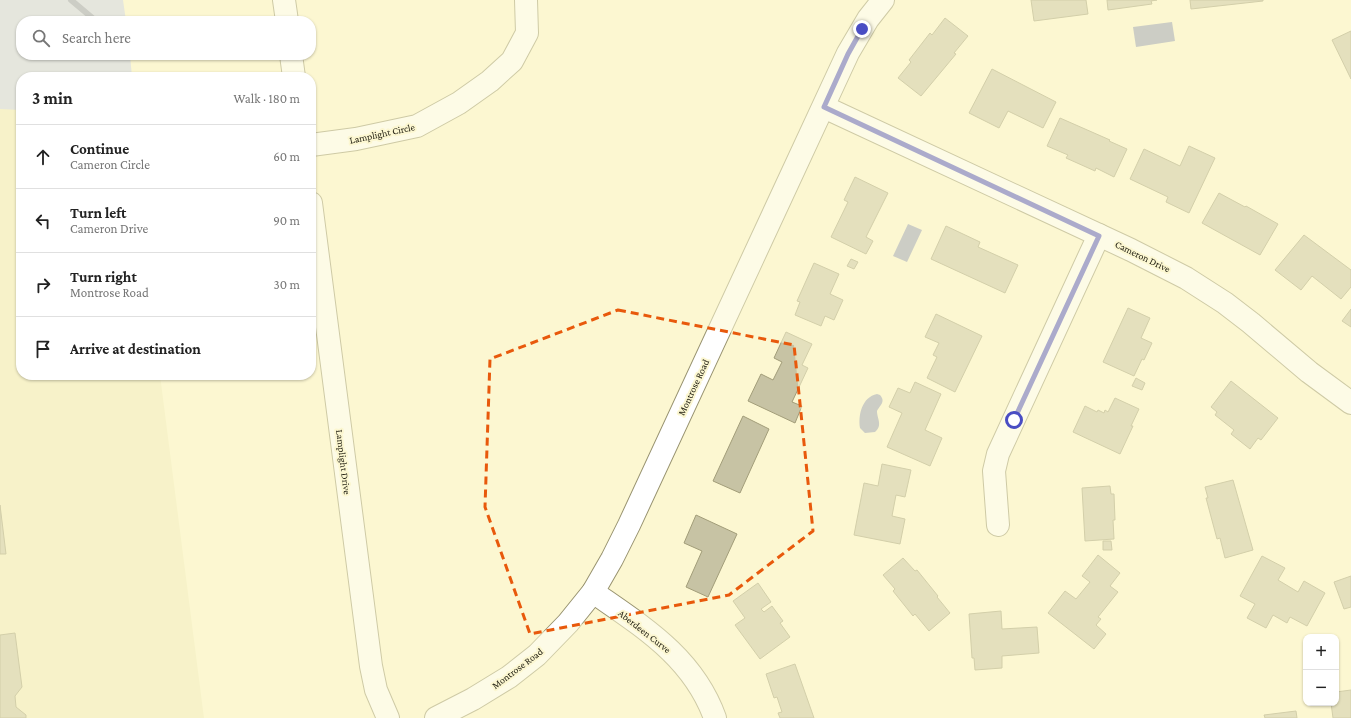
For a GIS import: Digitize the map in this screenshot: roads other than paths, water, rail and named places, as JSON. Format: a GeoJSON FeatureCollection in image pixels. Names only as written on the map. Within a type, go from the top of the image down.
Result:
{"type":"FeatureCollection","features":[{"type":"Feature","properties":{"kind":"street"},"geometry":{"type":"LineString","coordinates":[[284,0],[286,16]]}},
{"type":"Feature","properties":{"kind":"street","name":"Lamplight Circle"},"geometry":{"type":"LineString","coordinates":[[316,144],[356,140],[417,126],[459,103],[490,81],[512,60],[527,33],[526,0]]}},
{"type":"Feature","properties":{"kind":"street","name":"Montrose Road"},"geometry":{"type":"LineString","coordinates":[[436,718],[474,699],[537,655],[568,623],[592,592],[612,559],[629,525],[856,38],[868,19],[883,0]]}},
{"type":"Feature","properties":{"kind":"street"},"geometry":{"type":"LineString","coordinates":[[292,60],[293,72]]}},
{"type":"Feature","properties":{"kind":"street","name":"Cameron Drive"},"geometry":{"type":"LineString","coordinates":[[824,107],[1170,269],[1220,300],[1251,323],[1308,372],[1351,403]]}},
{"type":"Feature","properties":{"kind":"street"},"geometry":{"type":"LineString","coordinates":[[998,525],[994,471],[998,454],[1099,236]]}},
{"type":"Feature","properties":{"kind":"street","name":"Lamplight Drive"},"geometry":{"type":"LineString","coordinates":[[316,242],[371,666],[376,690],[388,718]]}},
{"type":"Feature","properties":{"kind":"street","name":"Aberdeen Curve"},"geometry":{"type":"LineString","coordinates":[[592,592],[640,625],[675,654],[700,687],[715,718]]}},
{"type":"Feature","properties":{"kind":"waterway"},"geometry":{"type":"LineString","coordinates":[[71,0],[90,16]]}}]}
